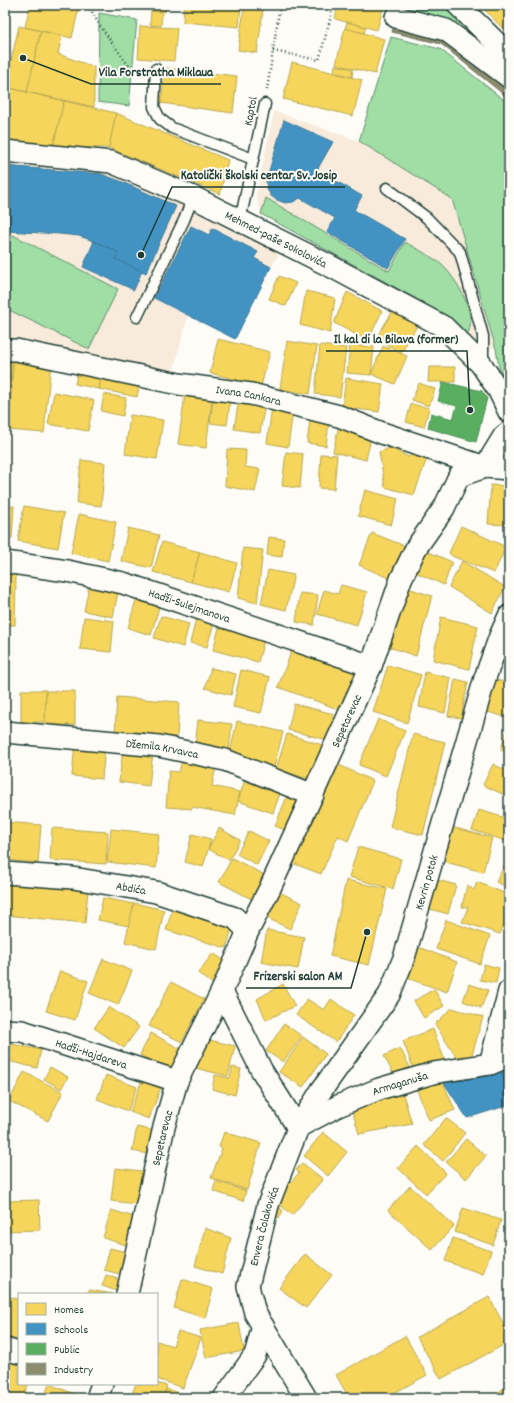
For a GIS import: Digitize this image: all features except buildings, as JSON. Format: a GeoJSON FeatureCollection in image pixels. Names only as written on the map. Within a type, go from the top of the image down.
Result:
{"type":"FeatureCollection","features":[{"type":"Feature","properties":{"kind":"street"},"geometry":{"type":"LineString","coordinates":[[458,5],[509,55]]}},
{"type":"Feature","properties":{"kind":"street"},"geometry":{"type":"LineString","coordinates":[[396,17],[446,30],[509,77]]}},
{"type":"Feature","properties":{"kind":"street","name":"Mehmed-paše Sokolovića"},"geometry":{"type":"LineString","coordinates":[[5,151],[111,162],[193,197],[325,264],[444,327],[481,364],[499,391],[507,407]]}},
{"type":"Feature","properties":{"kind":"street","name":"Ivana Cankara"},"geometry":{"type":"LineString","coordinates":[[5,350],[16,350],[179,384],[251,394],[339,416],[382,433],[485,467]]}},
{"type":"Feature","properties":{"kind":"street"},"geometry":{"type":"LineString","coordinates":[[509,432],[504,436],[485,467],[509,469]]}},
{"type":"Feature","properties":{"kind":"street","name":"Sepetarevac"},"geometry":{"type":"LineString","coordinates":[[128,1293],[164,1127],[177,1081],[222,991],[248,931],[270,888],[313,794],[370,666],[401,579],[416,548],[444,508],[459,476],[485,467]]}},
{"type":"Feature","properties":{"kind":"street","name":"Hadži-Sulejmanova"},"geometry":{"type":"LineString","coordinates":[[5,562],[67,571],[123,583],[370,666]]}},
{"type":"Feature","properties":{"kind":"street","name":"Kevrin potok"},"geometry":{"type":"LineString","coordinates":[[298,1128],[388,995],[404,958],[485,678],[509,616]]}},
{"type":"Feature","properties":{"kind":"street","name":"Džemila Krvavca"},"geometry":{"type":"LineString","coordinates":[[5,732],[159,746],[225,760],[313,794]]}},
{"type":"Feature","properties":{"kind":"street","name":"Abdića"},"geometry":{"type":"LineString","coordinates":[[5,873],[72,878],[156,892],[235,918],[248,931]]}},
{"type":"Feature","properties":{"kind":"street"},"geometry":{"type":"LineString","coordinates":[[222,991],[262,1071],[298,1128]]}},
{"type":"Feature","properties":{"kind":"street"},"geometry":{"type":"LineString","coordinates":[[500,1060],[509,991]]}},
{"type":"Feature","properties":{"kind":"street","name":"Hadži-Hajdareva"},"geometry":{"type":"LineString","coordinates":[[5,1030],[22,1031],[177,1081]]}},
{"type":"Feature","properties":{"kind":"street","name":"Armaganuša"},"geometry":{"type":"LineString","coordinates":[[298,1128],[338,1106],[379,1089],[433,1073],[500,1060]]}},
{"type":"Feature","properties":{"kind":"street","name":"Envera Čolakovića"},"geometry":{"type":"LineString","coordinates":[[298,1128],[268,1205],[248,1286],[255,1313],[306,1398]]}},
{"type":"Feature","properties":{"kind":"street"},"geometry":{"type":"LineString","coordinates":[[224,1398],[255,1355],[263,1326]]}},
{"type":"Feature","properties":{"kind":"street"},"geometry":{"type":"LineString","coordinates":[[5,1349],[18,1354]]}},
{"type":"Feature","properties":{"kind":"street"},"geometry":{"type":"LineString","coordinates":[[97,1398],[102,1385]]}},
{"type":"Feature","properties":{"kind":"lane"},"geometry":{"type":"LineString","coordinates":[[156,69],[154,106],[160,119],[172,128],[253,159]]}},
{"type":"Feature","properties":{"kind":"lane","name":"Kaptol"},"geometry":{"type":"LineString","coordinates":[[240,221],[265,104]]}},
{"type":"Feature","properties":{"kind":"lane"},"geometry":{"type":"LineString","coordinates":[[387,188],[427,218],[460,252],[483,336],[483,358],[481,364]]}},
{"type":"Feature","properties":{"kind":"lane"},"geometry":{"type":"LineString","coordinates":[[137,317],[184,220],[193,197]]}},
{"type":"Feature","properties":{"kind":"path"},"geometry":{"type":"LineString","coordinates":[[88,5],[100,26],[129,66],[155,80]]}},
{"type":"Feature","properties":{"kind":"path","name":"Kaptol"},"geometry":{"type":"LineString","coordinates":[[265,104],[280,5]]}},
{"type":"Feature","properties":{"kind":"path"},"geometry":{"type":"LineString","coordinates":[[273,51],[319,60],[334,5]]}},
{"type":"Feature","properties":{"kind":"shaded area"},"geometry":{"type":"Polygon","coordinates":[[[274,111],[359,141],[452,199],[494,346],[488,352],[466,337],[449,320],[422,302],[261,214],[256,196],[274,111]]]}},
{"type":"Feature","properties":{"kind":"shaded area"},"geometry":{"type":"Polygon","coordinates":[[[5,151],[111,162],[284,243],[235,339],[188,316],[172,375],[5,347],[5,151]]]}},
{"type":"Feature","properties":{"kind":"green space"},"geometry":{"type":"Polygon","coordinates":[[[400,5],[449,5],[479,34],[398,10],[400,5]]]}},
{"type":"Feature","properties":{"kind":"green space"},"geometry":{"type":"Polygon","coordinates":[[[99,13],[137,20],[129,106],[98,102],[99,13]]]}},
{"type":"Feature","properties":{"kind":"green space"},"geometry":{"type":"Polygon","coordinates":[[[391,37],[440,49],[509,104],[509,387],[499,367],[496,349],[452,199],[359,141],[391,37]]]}},
{"type":"Feature","properties":{"kind":"green space"},"geometry":{"type":"Polygon","coordinates":[[[266,198],[389,271],[405,242],[434,259],[448,271],[465,299],[469,309],[470,319],[470,329],[466,337],[449,320],[422,302],[261,214],[266,198]]]}},
{"type":"Feature","properties":{"kind":"green space"},"geometry":{"type":"Polygon","coordinates":[[[13,235],[118,289],[89,349],[5,308],[5,249],[13,235]]]}},
{"type":"Feature","properties":{"kind":"place","name":"Vila Forstratha Miklaua"},"geometry":{"type":"Point","coordinates":[23,58]}},
{"type":"Feature","properties":{"kind":"place","name":"Katolički školski centar Sv. Josip"},"geometry":{"type":"Point","coordinates":[141,255]}},
{"type":"Feature","properties":{"kind":"place","name":"Il kal di la Bilava (former)"},"geometry":{"type":"Point","coordinates":[470,410]}},
{"type":"Feature","properties":{"kind":"place","name":"Frizerski salon AM"},"geometry":{"type":"Point","coordinates":[367,932]}}]}
